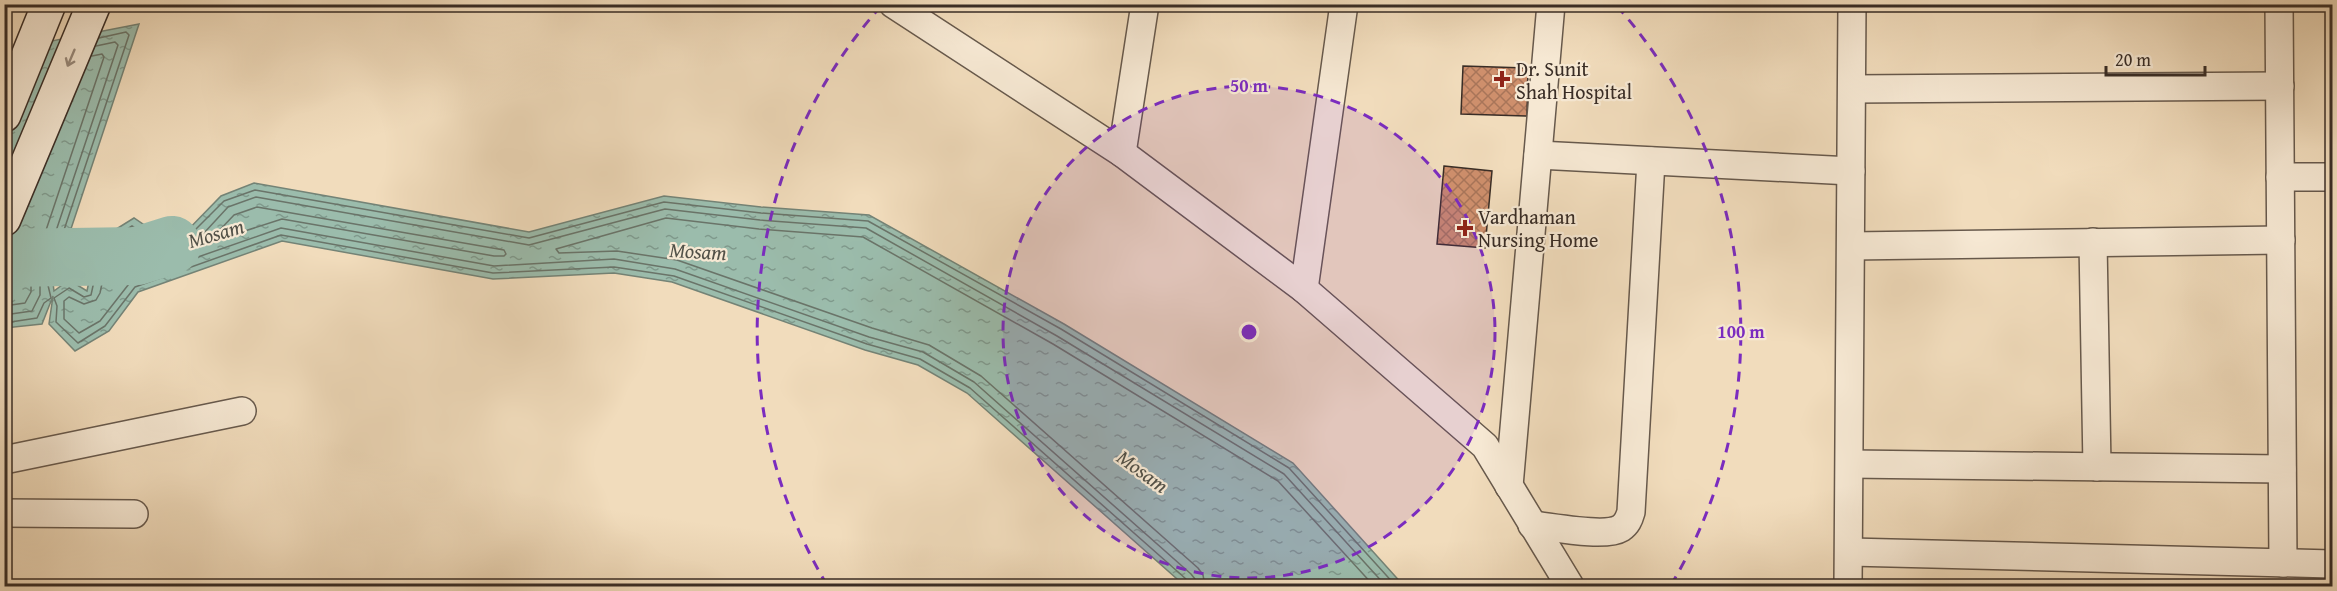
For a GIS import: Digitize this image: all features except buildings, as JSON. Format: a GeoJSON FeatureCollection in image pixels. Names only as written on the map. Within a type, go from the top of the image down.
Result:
{"type":"FeatureCollection","features":[{"type":"Feature","properties":{"kind":"street"},"geometry":{"type":"LineString","coordinates":[[4,115],[49,4]]}},
{"type":"Feature","properties":{"kind":"street"},"geometry":{"type":"LineString","coordinates":[[4,219],[94,4]]}},
{"type":"Feature","properties":{"kind":"street"},"geometry":{"type":"LineString","coordinates":[[894,4],[1122,153],[1304,289],[1485,446],[1570,586]]}},
{"type":"Feature","properties":{"kind":"street"},"geometry":{"type":"LineString","coordinates":[[1122,153],[1145,4]]}},
{"type":"Feature","properties":{"kind":"street"},"geometry":{"type":"LineString","coordinates":[[1304,289],[1344,4]]}},
{"type":"Feature","properties":{"kind":"street"},"geometry":{"type":"LineString","coordinates":[[1509,486],[1551,4]]}},
{"type":"Feature","properties":{"kind":"street"},"geometry":{"type":"LineString","coordinates":[[1848,586],[1852,4]]}},
{"type":"Feature","properties":{"kind":"street"},"geometry":{"type":"LineString","coordinates":[[2278,4],[2283,563]]}},
{"type":"Feature","properties":{"kind":"street"},"geometry":{"type":"LineString","coordinates":[[1852,89],[2280,86]]}},
{"type":"Feature","properties":{"kind":"street"},"geometry":{"type":"LineString","coordinates":[[1538,155],[1851,171]]}},
{"type":"Feature","properties":{"kind":"street"},"geometry":{"type":"LineString","coordinates":[[1532,525],[1604,532],[1619,529],[1627,523],[1631,512],[1651,161]]}},
{"type":"Feature","properties":{"kind":"street"},"geometry":{"type":"LineString","coordinates":[[2280,177],[2332,177]]}},
{"type":"Feature","properties":{"kind":"street"},"geometry":{"type":"LineString","coordinates":[[1851,246],[2281,240]]}},
{"type":"Feature","properties":{"kind":"street"},"geometry":{"type":"LineString","coordinates":[[2093,242],[2097,467]]}},
{"type":"Feature","properties":{"kind":"street"},"geometry":{"type":"LineString","coordinates":[[4,460],[242,411]]}},
{"type":"Feature","properties":{"kind":"street"},"geometry":{"type":"LineString","coordinates":[[1850,464],[2282,469]]}},
{"type":"Feature","properties":{"kind":"street"},"geometry":{"type":"LineString","coordinates":[[4,513],[134,514]]}},
{"type":"Feature","properties":{"kind":"street"},"geometry":{"type":"LineString","coordinates":[[1850,552],[2332,564]]}},
{"type":"Feature","properties":{"kind":"water"},"geometry":{"type":"Polygon","coordinates":[[[139,24],[53,283],[54,291],[69,280],[87,291],[97,241],[134,218],[159,235],[182,236],[221,196],[254,183],[529,232],[664,196],[761,207],[869,215],[1064,324],[1293,463],[1404,586],[1185,586],[967,393],[918,365],[865,350],[672,282],[614,273],[493,279],[282,241],[138,292],[109,331],[75,351],[49,324],[53,296],[42,324],[5,328],[5,50],[139,24]]]}},
{"type":"Feature","properties":{"kind":"waterway","name":"Mosam"},"geometry":{"type":"LineString","coordinates":[[4,258],[137,256],[172,245]]}},
{"type":"Feature","properties":{"kind":"place","name":"Dr. Sunit Shah Hospital"},"geometry":{"type":"Point","coordinates":[1502,79]}},
{"type":"Feature","properties":{"kind":"place","name":"Vardhaman Nursing Home"},"geometry":{"type":"Point","coordinates":[1465,228]}}]}
